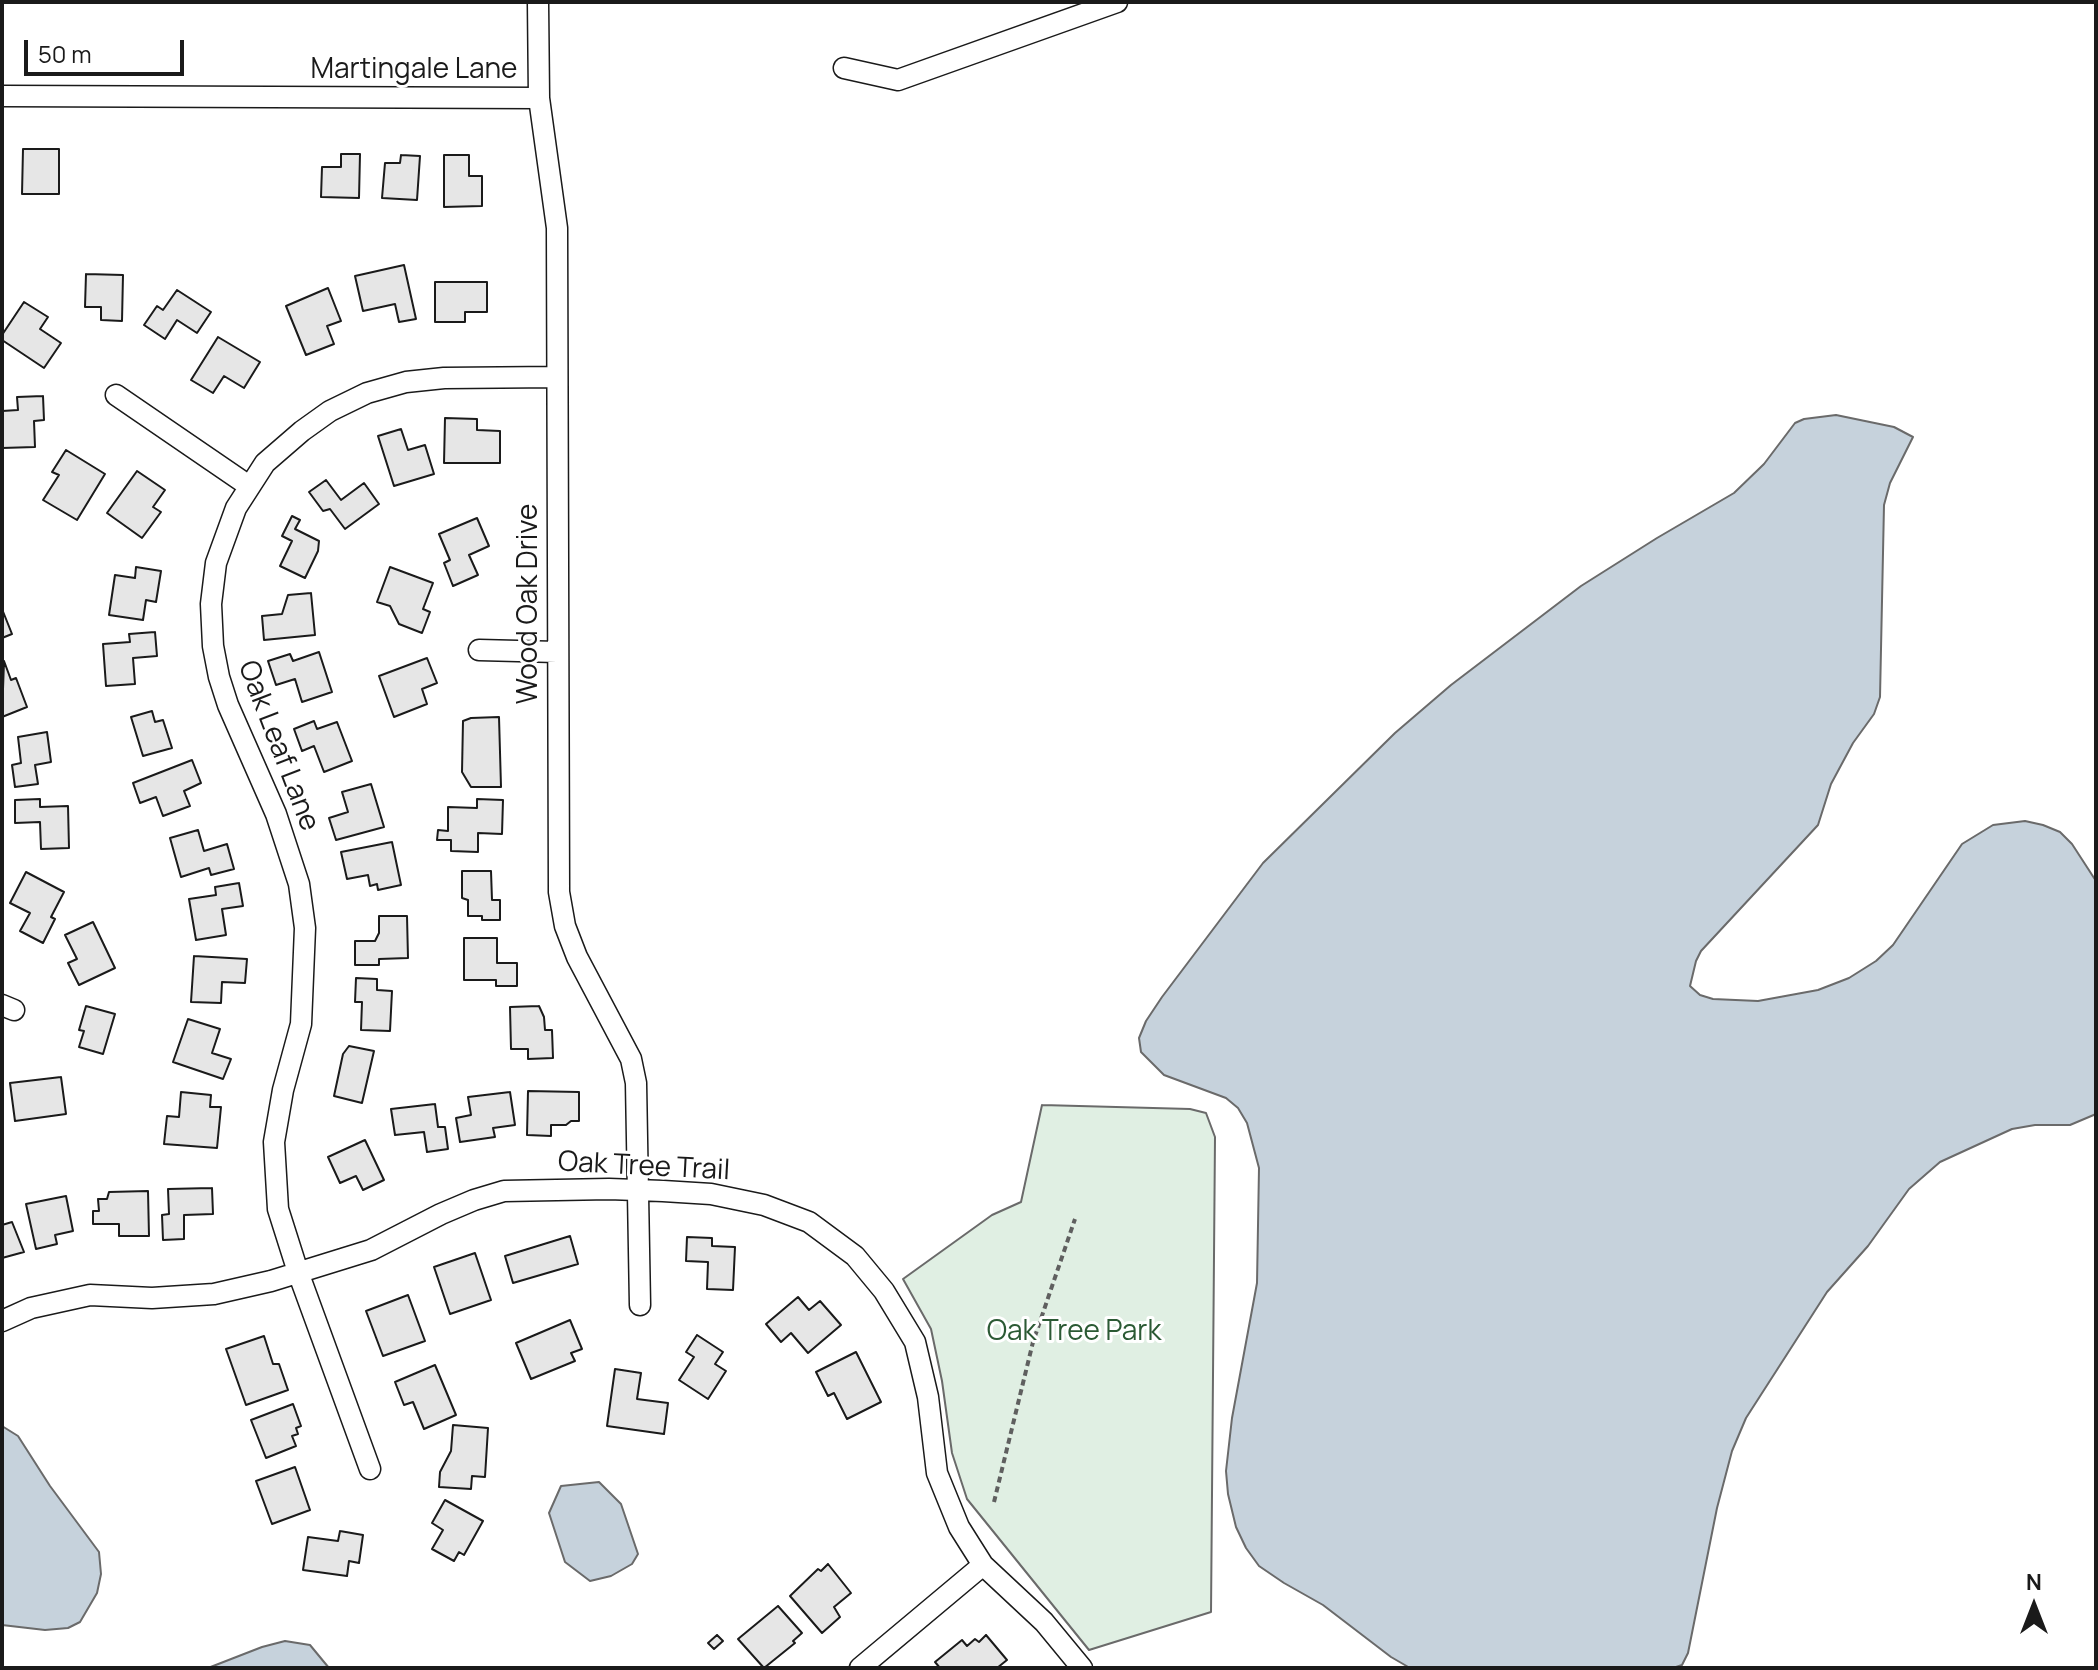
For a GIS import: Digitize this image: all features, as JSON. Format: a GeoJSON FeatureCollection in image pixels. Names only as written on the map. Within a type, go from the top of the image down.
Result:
{"type":"FeatureCollection","features":[{"type":"Feature","properties":{"kind":"street","name":"Wood Oak Drive"},"geometry":{"type":"LineString","coordinates":[[538,2],[539,98],[557,228],[559,892],[565,926],[577,957],[631,1059],[636,1083],[640,1305]]}},
{"type":"Feature","properties":{"kind":"street"},"geometry":{"type":"LineString","coordinates":[[844,68],[898,80],[1061,11],[1117,2]]}},
{"type":"Feature","properties":{"kind":"street","name":"Martingale Lane"},"geometry":{"type":"LineString","coordinates":[[2,96],[539,98]]}},
{"type":"Feature","properties":{"kind":"street","name":"Oak Leaf Lane"},"geometry":{"type":"LineString","coordinates":[[370,1469],[278,1209],[274,1142],[283,1090],[301,1024],[305,928],[299,884],[276,814],[228,705],[213,646],[211,604],[216,563],[236,508],[265,463],[330,411],[367,393],[406,382],[444,378],[557,377]]}},
{"type":"Feature","properties":{"kind":"street"},"geometry":{"type":"LineString","coordinates":[[116,395],[249,486]]}},
{"type":"Feature","properties":{"kind":"street"},"geometry":{"type":"LineString","coordinates":[[479,650],[557,652]]}},
{"type":"Feature","properties":{"kind":"street","name":"Oak Tree Trail"},"geometry":{"type":"LineString","coordinates":[[2,1321],[31,1308],[90,1295],[152,1298],[214,1294],[371,1250],[441,1214],[504,1191],[638,1190],[711,1194],[764,1205],[809,1222],[855,1256],[884,1291],[915,1342],[928,1397],[937,1473],[959,1527],[983,1565],[1044,1622],[1082,1668]]}},
{"type":"Feature","properties":{"kind":"street"},"geometry":{"type":"LineString","coordinates":[[860,1668],[983,1565]]}},
{"type":"Feature","properties":{"kind":"path"},"geometry":{"type":"LineString","coordinates":[[994,1502],[1033,1342],[1075,1219]]}},
{"type":"Feature","properties":{"kind":"green space","name":"Oak Tree Park"},"geometry":{"type":"Polygon","coordinates":[[[1042,1105],[1190,1109],[1206,1113],[1215,1137],[1211,1612],[1089,1650],[967,1499],[952,1453],[931,1329],[903,1279],[992,1215],[1021,1202],[1042,1105]]]}},
{"type":"Feature","properties":{"kind":"shaded area"},"geometry":{"type":"Polygon","coordinates":[[[1836,415],[1894,427],[1913,437],[1890,483],[1884,505],[1880,697],[1874,714],[1853,743],[1831,784],[1818,825],[1701,951],[1690,986],[1700,995],[1713,999],[1758,1001],[1818,990],[1849,978],[1876,961],[1893,945],[1962,844],[1993,825],[2025,821],[2043,825],[2060,832],[2072,844],[2096,881],[2096,1114],[2070,1125],[2035,1125],[2012,1129],[1940,1162],[1909,1189],[1868,1246],[1827,1292],[1746,1418],[1732,1451],[1717,1508],[1688,1653],[1682,1665],[1673,1668],[1410,1668],[1323,1605],[1259,1566],[1236,1527],[1226,1471],[1232,1418],[1257,1283],[1259,1168],[1247,1123],[1238,1108],[1226,1098],[1164,1075],[1141,1052],[1139,1038],[1162,997],[1263,863],[1395,733],[1451,685],[1581,586],[1734,493],[1764,464],[1795,423],[1836,415]]]}},
{"type":"Feature","properties":{"kind":"shaded area"},"geometry":{"type":"Polygon","coordinates":[[[2,1426],[18,1436],[99,1552],[101,1574],[97,1593],[80,1622],[68,1628],[45,1630],[2,1625],[2,1426]]]}},
{"type":"Feature","properties":{"kind":"shaded area"},"geometry":{"type":"Polygon","coordinates":[[[599,1482],[621,1504],[638,1554],[632,1564],[611,1576],[590,1581],[565,1562],[549,1513],[561,1486],[599,1482]]]}},
{"type":"Feature","properties":{"kind":"shaded area"},"geometry":{"type":"Polygon","coordinates":[[[285,1641],[310,1645],[329,1668],[208,1668],[262,1647],[285,1641]]]}},
{"type":"Feature","properties":{"kind":"building"},"geometry":{"type":"Polygon","coordinates":[[[23,149],[59,149],[59,194],[22,194],[23,149]]]}},
{"type":"Feature","properties":{"kind":"building"},"geometry":{"type":"Polygon","coordinates":[[[341,154],[360,154],[359,198],[321,197],[322,167],[341,167],[341,154]]]}},
{"type":"Feature","properties":{"kind":"building"},"geometry":{"type":"Polygon","coordinates":[[[401,155],[420,156],[417,200],[382,198],[385,163],[400,163],[401,155]]]}},
{"type":"Feature","properties":{"kind":"building"},"geometry":{"type":"Polygon","coordinates":[[[444,155],[469,155],[469,176],[482,176],[482,206],[444,207],[444,155]]]}},
{"type":"Feature","properties":{"kind":"building"},"geometry":{"type":"Polygon","coordinates":[[[404,265],[416,319],[399,322],[395,304],[363,311],[355,276],[404,265]]]}},
{"type":"Feature","properties":{"kind":"building"},"geometry":{"type":"Polygon","coordinates":[[[86,274],[123,275],[122,321],[101,320],[101,307],[85,307],[86,274]]]}},
{"type":"Feature","properties":{"kind":"building"},"geometry":{"type":"Polygon","coordinates":[[[435,282],[487,282],[487,312],[465,312],[465,322],[435,322],[435,282]]]}},
{"type":"Feature","properties":{"kind":"building"},"geometry":{"type":"Polygon","coordinates":[[[328,288],[341,321],[327,326],[334,344],[306,355],[286,306],[328,288]]]}},
{"type":"Feature","properties":{"kind":"building"},"geometry":{"type":"Polygon","coordinates":[[[177,290],[211,312],[197,333],[177,320],[165,339],[144,325],[157,306],[163,310],[177,290]]]}},
{"type":"Feature","properties":{"kind":"building"},"geometry":{"type":"Polygon","coordinates":[[[24,302],[48,317],[40,329],[61,343],[44,368],[2,340],[2,335],[24,302]]]}},
{"type":"Feature","properties":{"kind":"building"},"geometry":{"type":"Polygon","coordinates":[[[218,337],[260,362],[244,388],[224,376],[213,393],[191,380],[218,337]]]}},
{"type":"Feature","properties":{"kind":"building"},"geometry":{"type":"Polygon","coordinates":[[[43,396],[44,420],[34,421],[35,447],[2,448],[2,411],[18,410],[17,397],[43,396]]]}},
{"type":"Feature","properties":{"kind":"building"},"geometry":{"type":"Polygon","coordinates":[[[445,418],[477,419],[477,430],[500,431],[500,463],[444,463],[445,418]]]}},
{"type":"Feature","properties":{"kind":"building"},"geometry":{"type":"Polygon","coordinates":[[[401,429],[408,450],[425,445],[434,474],[394,486],[378,436],[401,429]]]}},
{"type":"Feature","properties":{"kind":"building"},"geometry":{"type":"Polygon","coordinates":[[[66,450],[105,474],[77,520],[43,500],[59,475],[52,472],[66,450]]]}},
{"type":"Feature","properties":{"kind":"building"},"geometry":{"type":"Polygon","coordinates":[[[137,471],[165,490],[153,507],[161,512],[142,538],[107,513],[137,471]]]}},
{"type":"Feature","properties":{"kind":"building"},"geometry":{"type":"Polygon","coordinates":[[[326,480],[341,500],[364,483],[379,504],[345,529],[330,509],[323,511],[309,492],[326,480]]]}},
{"type":"Feature","properties":{"kind":"building"},"geometry":{"type":"Polygon","coordinates":[[[292,516],[300,520],[295,529],[319,541],[318,551],[305,578],[280,566],[292,541],[282,536],[292,516]]]}},
{"type":"Feature","properties":{"kind":"building"},"geometry":{"type":"Polygon","coordinates":[[[477,518],[489,546],[469,555],[478,575],[453,586],[444,563],[450,560],[439,534],[477,518]]]}},
{"type":"Feature","properties":{"kind":"building"},"geometry":{"type":"Polygon","coordinates":[[[136,567],[161,571],[156,602],[146,600],[143,620],[109,615],[115,575],[135,578],[136,567]]]}},
{"type":"Feature","properties":{"kind":"building"},"geometry":{"type":"Polygon","coordinates":[[[390,567],[433,583],[423,609],[430,612],[422,633],[399,624],[390,606],[377,602],[390,567]]]}},
{"type":"Feature","properties":{"kind":"building"},"geometry":{"type":"Polygon","coordinates":[[[311,593],[315,635],[264,640],[262,616],[282,614],[288,595],[311,593]]]}},
{"type":"Feature","properties":{"kind":"building"},"geometry":{"type":"Polygon","coordinates":[[[2,609],[12,634],[2,638],[2,609]]]}},
{"type":"Feature","properties":{"kind":"building"},"geometry":{"type":"Polygon","coordinates":[[[155,632],[157,656],[133,658],[135,684],[106,686],[103,644],[130,642],[129,634],[155,632]]]}},
{"type":"Feature","properties":{"kind":"building"},"geometry":{"type":"Polygon","coordinates":[[[319,652],[332,692],[302,702],[295,679],[276,685],[268,661],[290,654],[293,661],[319,652]]]}},
{"type":"Feature","properties":{"kind":"building"},"geometry":{"type":"Polygon","coordinates":[[[427,658],[437,683],[422,689],[427,704],[394,717],[379,676],[427,658]]]}},
{"type":"Feature","properties":{"kind":"building"},"geometry":{"type":"Polygon","coordinates":[[[4,661],[11,680],[16,678],[27,707],[2,717],[4,661]]]}},
{"type":"Feature","properties":{"kind":"building"},"geometry":{"type":"Polygon","coordinates":[[[152,711],[155,722],[163,720],[172,748],[143,756],[131,717],[152,711]]]}},
{"type":"Feature","properties":{"kind":"building"},"geometry":{"type":"Polygon","coordinates":[[[499,717],[501,787],[471,787],[462,772],[463,721],[499,717]]]}},
{"type":"Feature","properties":{"kind":"building"},"geometry":{"type":"Polygon","coordinates":[[[314,721],[317,729],[337,722],[352,761],[324,772],[314,746],[302,751],[294,729],[314,721]]]}},
{"type":"Feature","properties":{"kind":"building"},"geometry":{"type":"Polygon","coordinates":[[[47,732],[51,762],[35,765],[38,784],[15,787],[12,765],[21,763],[18,737],[47,732]]]}},
{"type":"Feature","properties":{"kind":"building"},"geometry":{"type":"Polygon","coordinates":[[[192,760],[201,783],[184,791],[190,806],[163,816],[156,797],[140,803],[133,783],[192,760]]]}},
{"type":"Feature","properties":{"kind":"building"},"geometry":{"type":"Polygon","coordinates":[[[371,784],[384,827],[336,840],[329,818],[348,812],[342,792],[371,784]]]}},
{"type":"Feature","properties":{"kind":"building"},"geometry":{"type":"Polygon","coordinates":[[[40,799],[40,807],[68,806],[69,848],[41,849],[40,822],[15,823],[15,800],[40,799]]]}},
{"type":"Feature","properties":{"kind":"building"},"geometry":{"type":"Polygon","coordinates":[[[477,799],[503,800],[502,834],[478,833],[478,852],[451,851],[451,840],[437,840],[438,830],[448,831],[448,807],[477,808],[477,799]]]}},
{"type":"Feature","properties":{"kind":"building"},"geometry":{"type":"Polygon","coordinates":[[[198,830],[204,851],[227,844],[234,869],[211,875],[209,868],[181,877],[170,838],[198,830]]]}},
{"type":"Feature","properties":{"kind":"building"},"geometry":{"type":"Polygon","coordinates":[[[392,842],[401,885],[378,890],[377,884],[370,886],[368,875],[347,879],[341,852],[392,842]]]}},
{"type":"Feature","properties":{"kind":"building"},"geometry":{"type":"Polygon","coordinates":[[[462,871],[491,871],[492,900],[500,900],[500,920],[468,916],[468,900],[462,898],[462,871]]]}},
{"type":"Feature","properties":{"kind":"building"},"geometry":{"type":"Polygon","coordinates":[[[26,872],[64,892],[51,917],[55,919],[43,943],[20,931],[30,913],[10,903],[26,872]]]}},
{"type":"Feature","properties":{"kind":"building"},"geometry":{"type":"Polygon","coordinates":[[[239,883],[243,906],[222,909],[226,935],[196,940],[189,899],[216,895],[215,887],[239,883]]]}},
{"type":"Feature","properties":{"kind":"building"},"geometry":{"type":"Polygon","coordinates":[[[379,916],[407,916],[408,958],[379,959],[379,965],[355,965],[355,941],[375,941],[379,933],[379,916]]]}},
{"type":"Feature","properties":{"kind":"building"},"geometry":{"type":"Polygon","coordinates":[[[93,922],[115,968],[79,985],[68,963],[77,959],[65,935],[93,922]]]}},
{"type":"Feature","properties":{"kind":"building"},"geometry":{"type":"Polygon","coordinates":[[[464,938],[497,938],[497,963],[517,963],[517,986],[496,986],[496,980],[464,980],[464,938]]]}},
{"type":"Feature","properties":{"kind":"building"},"geometry":{"type":"Polygon","coordinates":[[[194,956],[247,959],[245,983],[222,982],[221,1003],[191,1002],[194,956]]]}},
{"type":"Feature","properties":{"kind":"building"},"geometry":{"type":"Polygon","coordinates":[[[356,978],[377,979],[377,990],[392,991],[390,1031],[361,1030],[362,1002],[355,1002],[356,978]]]}},
{"type":"Feature","properties":{"kind":"building"},"geometry":{"type":"Polygon","coordinates":[[[86,1006],[115,1014],[103,1054],[79,1047],[84,1031],[79,1030],[86,1006]]]}},
{"type":"Feature","properties":{"kind":"building"},"geometry":{"type":"Polygon","coordinates":[[[539,1006],[545,1030],[552,1030],[553,1058],[528,1059],[528,1049],[511,1049],[510,1007],[539,1006]]]}},
{"type":"Feature","properties":{"kind":"building"},"geometry":{"type":"Polygon","coordinates":[[[188,1019],[220,1029],[212,1053],[231,1059],[223,1079],[173,1062],[188,1019]]]}},
{"type":"Feature","properties":{"kind":"building"},"geometry":{"type":"Polygon","coordinates":[[[349,1046],[374,1051],[362,1103],[334,1096],[343,1054],[349,1046]]]}},
{"type":"Feature","properties":{"kind":"building"},"geometry":{"type":"Polygon","coordinates":[[[61,1077],[66,1114],[15,1121],[10,1083],[61,1077]]]}},
{"type":"Feature","properties":{"kind":"building"},"geometry":{"type":"Polygon","coordinates":[[[528,1091],[579,1092],[579,1121],[551,1125],[551,1136],[527,1135],[528,1091]]]}},
{"type":"Feature","properties":{"kind":"building"},"geometry":{"type":"Polygon","coordinates":[[[181,1092],[211,1095],[210,1107],[221,1107],[217,1148],[164,1144],[167,1116],[179,1117],[181,1092]]]}},
{"type":"Feature","properties":{"kind":"building"},"geometry":{"type":"Polygon","coordinates":[[[510,1092],[515,1125],[493,1128],[495,1137],[460,1142],[456,1118],[471,1115],[468,1097],[510,1092]]]}},
{"type":"Feature","properties":{"kind":"building"},"geometry":{"type":"Polygon","coordinates":[[[435,1104],[438,1127],[445,1127],[448,1149],[427,1152],[424,1132],[395,1135],[391,1109],[435,1104]]]}},
{"type":"Feature","properties":{"kind":"building"},"geometry":{"type":"Polygon","coordinates":[[[365,1140],[384,1180],[363,1190],[356,1176],[340,1183],[328,1157],[365,1140]]]}},
{"type":"Feature","properties":{"kind":"building"},"geometry":{"type":"Polygon","coordinates":[[[212,1188],[213,1214],[184,1215],[184,1239],[163,1240],[162,1215],[169,1214],[168,1189],[212,1188]]]}},
{"type":"Feature","properties":{"kind":"building"},"geometry":{"type":"Polygon","coordinates":[[[148,1191],[149,1236],[119,1236],[119,1224],[93,1224],[93,1211],[99,1211],[98,1199],[107,1199],[109,1192],[148,1191]]]}},
{"type":"Feature","properties":{"kind":"building"},"geometry":{"type":"Polygon","coordinates":[[[66,1196],[73,1231],[55,1235],[57,1244],[36,1249],[26,1204],[66,1196]]]}},
{"type":"Feature","properties":{"kind":"building"},"geometry":{"type":"Polygon","coordinates":[[[12,1222],[24,1252],[2,1258],[2,1225],[12,1222]]]}},
{"type":"Feature","properties":{"kind":"building"},"geometry":{"type":"Polygon","coordinates":[[[570,1236],[578,1264],[513,1283],[505,1256],[570,1236]]]}},
{"type":"Feature","properties":{"kind":"building"},"geometry":{"type":"Polygon","coordinates":[[[687,1237],[712,1238],[712,1246],[735,1247],[733,1290],[707,1289],[708,1262],[686,1261],[687,1237]]]}},
{"type":"Feature","properties":{"kind":"building"},"geometry":{"type":"Polygon","coordinates":[[[475,1253],[491,1300],[450,1314],[434,1267],[475,1253]]]}},
{"type":"Feature","properties":{"kind":"building"},"geometry":{"type":"Polygon","coordinates":[[[408,1295],[425,1341],[383,1356],[366,1311],[408,1295]]]}},
{"type":"Feature","properties":{"kind":"building"},"geometry":{"type":"Polygon","coordinates":[[[798,1297],[809,1310],[820,1301],[841,1325],[808,1353],[791,1333],[781,1342],[766,1324],[798,1297]]]}},
{"type":"Feature","properties":{"kind":"building"},"geometry":{"type":"Polygon","coordinates":[[[570,1320],[582,1349],[571,1353],[575,1361],[531,1379],[516,1343],[570,1320]]]}},
{"type":"Feature","properties":{"kind":"building"},"geometry":{"type":"Polygon","coordinates":[[[697,1335],[723,1352],[715,1364],[726,1371],[708,1399],[679,1380],[694,1357],[686,1352],[697,1335]]]}},
{"type":"Feature","properties":{"kind":"building"},"geometry":{"type":"Polygon","coordinates":[[[264,1336],[273,1364],[279,1364],[288,1390],[246,1405],[226,1349],[264,1336]]]}},
{"type":"Feature","properties":{"kind":"building"},"geometry":{"type":"Polygon","coordinates":[[[856,1352],[881,1402],[847,1419],[834,1393],[828,1396],[816,1372],[856,1352]]]}},
{"type":"Feature","properties":{"kind":"building"},"geometry":{"type":"Polygon","coordinates":[[[435,1365],[456,1415],[424,1429],[413,1402],[404,1405],[395,1382],[435,1365]]]}},
{"type":"Feature","properties":{"kind":"building"},"geometry":{"type":"Polygon","coordinates":[[[615,1369],[641,1373],[637,1399],[668,1403],[664,1434],[607,1426],[615,1369]]]}},
{"type":"Feature","properties":{"kind":"building"},"geometry":{"type":"Polygon","coordinates":[[[293,1404],[301,1426],[296,1428],[298,1434],[292,1436],[296,1446],[266,1458],[251,1420],[293,1404]]]}},
{"type":"Feature","properties":{"kind":"building"},"geometry":{"type":"Polygon","coordinates":[[[453,1425],[488,1428],[485,1477],[472,1476],[471,1489],[439,1487],[440,1472],[451,1451],[453,1425]]]}},
{"type":"Feature","properties":{"kind":"building"},"geometry":{"type":"Polygon","coordinates":[[[295,1467],[310,1510],[272,1524],[256,1481],[295,1467]]]}},
{"type":"Feature","properties":{"kind":"building"},"geometry":{"type":"Polygon","coordinates":[[[445,1500],[483,1521],[464,1555],[459,1552],[454,1561],[432,1549],[443,1530],[432,1523],[445,1500]]]}},
{"type":"Feature","properties":{"kind":"building"},"geometry":{"type":"Polygon","coordinates":[[[340,1531],[363,1535],[359,1563],[349,1561],[347,1576],[303,1570],[308,1537],[338,1541],[340,1531]]]}},
{"type":"Feature","properties":{"kind":"building"},"geometry":{"type":"Polygon","coordinates":[[[828,1564],[851,1593],[834,1607],[840,1617],[822,1633],[790,1596],[818,1569],[821,1571],[828,1564]]]}},
{"type":"Feature","properties":{"kind":"building"},"geometry":{"type":"Polygon","coordinates":[[[778,1606],[802,1633],[793,1641],[795,1643],[764,1668],[738,1639],[778,1606]]]}},
{"type":"Feature","properties":{"kind":"building"},"geometry":{"type":"Polygon","coordinates":[[[717,1635],[723,1641],[714,1649],[708,1643],[717,1635]]]}},
{"type":"Feature","properties":{"kind":"building"},"geometry":{"type":"Polygon","coordinates":[[[986,1635],[1007,1660],[997,1668],[940,1668],[935,1662],[962,1640],[967,1646],[975,1639],[979,1642],[986,1635]]]}}]}
